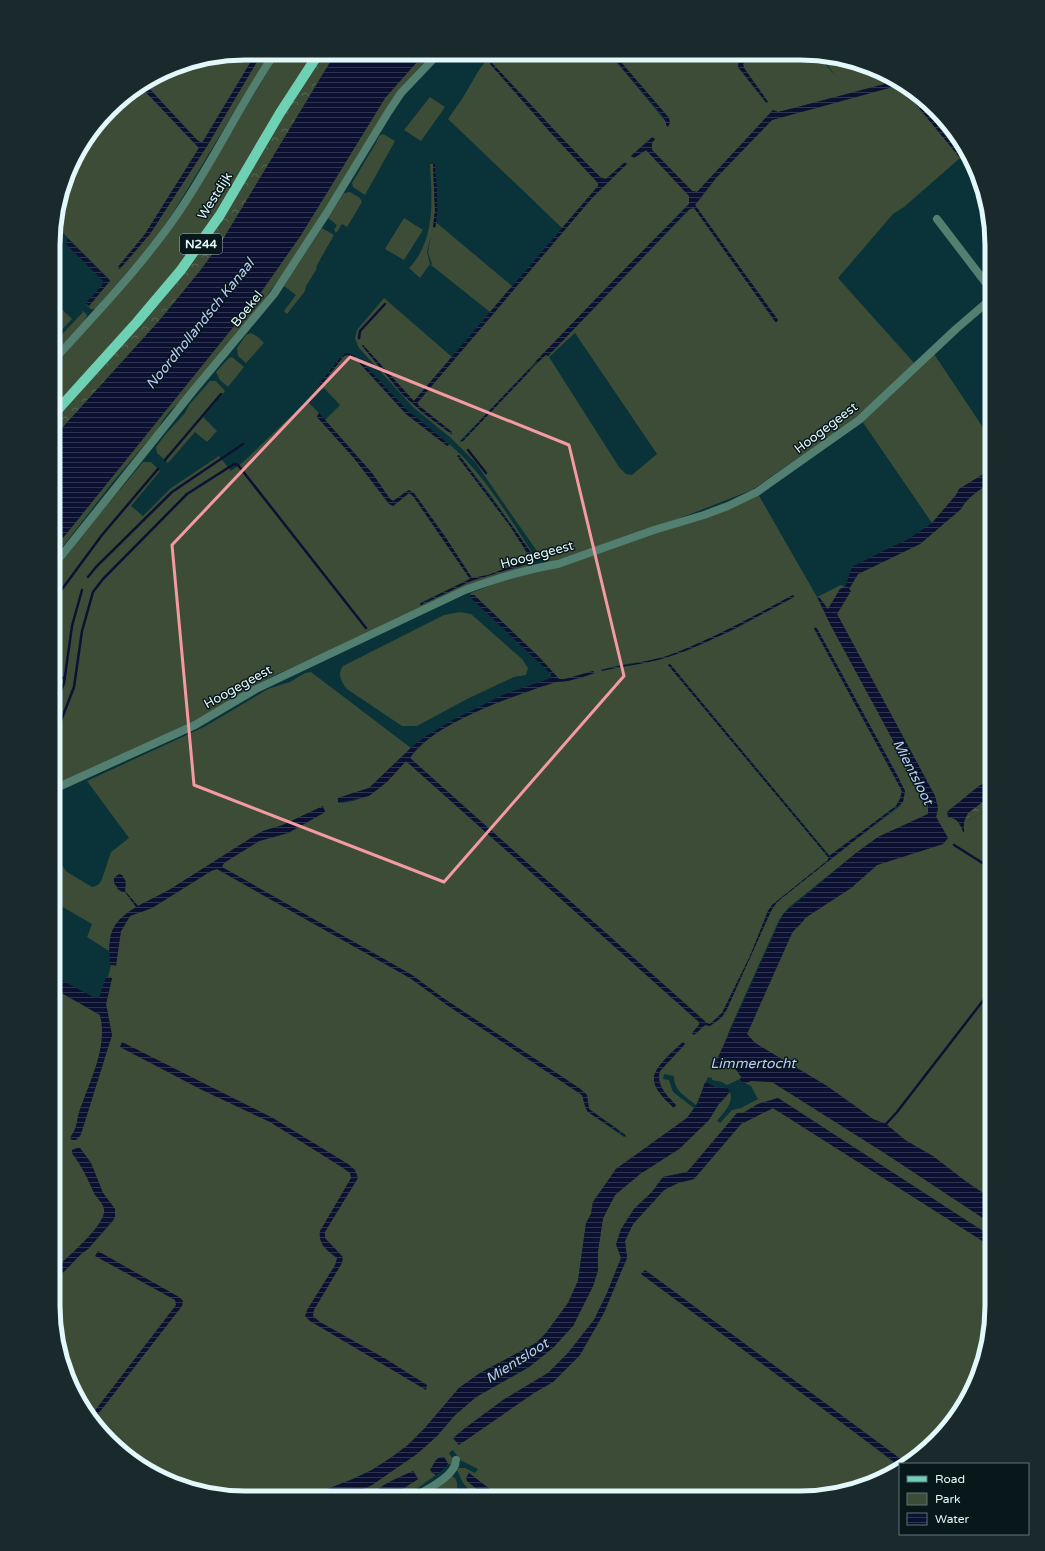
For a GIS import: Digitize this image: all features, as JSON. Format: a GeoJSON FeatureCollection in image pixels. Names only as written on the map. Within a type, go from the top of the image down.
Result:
{"type":"FeatureCollection","features":[{"type":"Feature","properties":{"kind":"main road","name":"Westdijk"},"geometry":{"type":"LineString","coordinates":[[60,407],[137,322],[181,270],[220,215],[280,113],[314,60]]}},
{"type":"Feature","properties":{"kind":"street","name":"Westdijk"},"geometry":{"type":"LineString","coordinates":[[60,353],[151,250],[195,186],[270,60]]}},
{"type":"Feature","properties":{"kind":"street","name":"Boekel"},"geometry":{"type":"LineString","coordinates":[[60,557],[193,391],[274,294],[397,99],[433,60]]}},
{"type":"Feature","properties":{"kind":"street"},"geometry":{"type":"LineString","coordinates":[[937,219],[985,282]]}},
{"type":"Feature","properties":{"kind":"street","name":"Hoogegeest"},"geometry":{"type":"LineString","coordinates":[[60,787],[195,725],[256,689],[465,590],[490,580],[544,566],[558,564],[654,530],[704,515],[750,496],[831,441],[859,420],[956,329],[985,304]]}},
{"type":"Feature","properties":{"kind":"street"},"geometry":{"type":"LineString","coordinates":[[424,1491],[450,1472],[455,1467],[456,1460]]}},
{"type":"Feature","properties":{"kind":"highlighted area"},"geometry":{"type":"Polygon","coordinates":[[[350,357],[569,445],[624,676],[444,882],[194,785],[172,545],[350,357]]]}},
{"type":"Feature","properties":{"kind":"green space"},"geometry":{"type":"Polygon","coordinates":[[[233,60],[252,60],[202,143],[197,140],[148,87],[174,74],[197,66],[233,60]]]}},
{"type":"Feature","properties":{"kind":"green space"},"geometry":{"type":"Polygon","coordinates":[[[258,60],[266,60],[173,213],[150,246],[95,309],[91,309],[85,304],[89,306],[110,280],[60,230],[66,197],[74,174],[85,152],[98,132],[114,114],[144,90],[199,148],[145,234],[118,267],[150,234],[207,146],[258,60]]]}},
{"type":"Feature","properties":{"kind":"green space"},"geometry":{"type":"Polygon","coordinates":[[[275,60],[310,60],[219,208],[179,267],[60,402],[60,359],[155,251],[179,218],[275,60]]]}},
{"type":"Feature","properties":{"kind":"green space"},"geometry":{"type":"Polygon","coordinates":[[[319,60],[332,60],[222,241],[200,271],[159,321],[60,430],[60,412],[147,318],[251,168],[319,60]]]}},
{"type":"Feature","properties":{"kind":"green space"},"geometry":{"type":"Polygon","coordinates":[[[419,60],[426,60],[406,82],[390,103],[292,261],[254,314],[184,399],[166,416],[158,429],[112,483],[60,550],[60,542],[259,295],[301,235],[385,98],[419,60]]]}},
{"type":"Feature","properties":{"kind":"green space"},"geometry":{"type":"Polygon","coordinates":[[[486,60],[615,60],[666,122],[669,118],[619,60],[740,60],[738,67],[766,103],[768,102],[744,68],[743,64],[747,60],[812,60],[822,62],[837,77],[825,62],[848,66],[871,74],[889,83],[778,112],[773,110],[697,192],[692,191],[652,150],[652,137],[631,156],[634,158],[646,150],[690,196],[689,204],[460,441],[463,441],[546,354],[548,356],[690,209],[694,208],[776,322],[778,320],[695,205],[716,178],[772,120],[895,86],[908,95],[962,157],[922,106],[931,114],[954,142],[967,166],[960,158],[904,207],[893,214],[838,278],[915,364],[853,420],[752,490],[660,526],[555,562],[547,562],[541,557],[475,462],[451,438],[413,407],[359,348],[355,339],[357,330],[384,298],[452,357],[413,402],[452,432],[418,405],[418,402],[592,198],[625,162],[606,179],[602,178],[587,165],[491,62],[550,132],[598,183],[598,186],[562,228],[448,119],[486,60]],[[575,333],[549,357],[619,467],[626,474],[632,475],[657,454],[575,333]],[[363,345],[362,346],[404,395],[413,402],[363,345]]]}},
{"type":"Feature","properties":{"kind":"green space"},"geometry":{"type":"Polygon","coordinates":[[[430,97],[445,107],[421,141],[404,130],[430,97]]]}},
{"type":"Feature","properties":{"kind":"green space"},"geometry":{"type":"Polygon","coordinates":[[[383,134],[395,141],[365,195],[353,187],[352,183],[379,136],[383,134]]]}},
{"type":"Feature","properties":{"kind":"green space"},"geometry":{"type":"Polygon","coordinates":[[[430,164],[433,164],[435,211],[433,227],[435,228],[436,223],[438,224],[512,286],[490,312],[431,265],[432,264],[428,253],[431,235],[427,252],[430,264],[420,278],[409,268],[418,257],[428,232],[431,205],[430,164]]]}},
{"type":"Feature","properties":{"kind":"green space"},"geometry":{"type":"Polygon","coordinates":[[[350,192],[360,198],[362,202],[347,227],[342,224],[336,233],[334,230],[337,225],[328,218],[344,193],[350,192]]]}},
{"type":"Feature","properties":{"kind":"green space"},"geometry":{"type":"Polygon","coordinates":[[[404,218],[423,230],[404,260],[385,249],[404,218]]]}},
{"type":"Feature","properties":{"kind":"green space"},"geometry":{"type":"Polygon","coordinates":[[[322,228],[334,235],[306,286],[305,291],[287,314],[284,311],[296,295],[284,286],[322,228]]]}},
{"type":"Feature","properties":{"kind":"green space"},"geometry":{"type":"Polygon","coordinates":[[[60,308],[72,319],[60,332],[60,308]]]}},
{"type":"Feature","properties":{"kind":"green space"},"geometry":{"type":"Polygon","coordinates":[[[81,309],[87,315],[84,323],[60,349],[60,337],[83,312],[81,309]]]}},
{"type":"Feature","properties":{"kind":"green space"},"geometry":{"type":"Polygon","coordinates":[[[251,333],[264,343],[246,363],[238,356],[237,348],[246,335],[251,333]]]}},
{"type":"Feature","properties":{"kind":"green space"},"geometry":{"type":"Polygon","coordinates":[[[934,354],[985,430],[985,473],[959,489],[956,495],[932,523],[862,421],[934,354]]]}},
{"type":"Feature","properties":{"kind":"green space"},"geometry":{"type":"Polygon","coordinates":[[[347,355],[354,357],[406,414],[448,446],[449,444],[473,468],[506,511],[534,555],[533,563],[529,567],[368,634],[275,675],[251,687],[206,716],[60,784],[60,564],[143,462],[151,462],[160,471],[131,506],[143,516],[171,488],[219,456],[231,471],[242,463],[307,401],[319,413],[317,417],[353,457],[393,506],[409,493],[413,496],[470,579],[420,603],[421,605],[471,581],[533,561],[532,554],[491,496],[459,455],[458,456],[510,526],[531,559],[488,575],[472,578],[444,535],[409,490],[393,501],[390,499],[372,473],[325,420],[340,405],[324,388],[322,390],[320,386],[344,356],[347,355]]]}},
{"type":"Feature","properties":{"kind":"green space"},"geometry":{"type":"Polygon","coordinates":[[[232,357],[244,367],[228,387],[220,380],[216,372],[229,358],[232,357]]]}},
{"type":"Feature","properties":{"kind":"green space"},"geometry":{"type":"Polygon","coordinates":[[[210,381],[216,381],[225,391],[203,417],[217,431],[207,442],[195,432],[168,463],[157,453],[156,447],[210,381]]]}},
{"type":"Feature","properties":{"kind":"green space"},"geometry":{"type":"Polygon","coordinates":[[[985,486],[985,783],[947,812],[949,816],[956,819],[964,832],[964,822],[985,812],[985,1194],[905,1140],[886,1124],[873,1119],[827,1086],[755,1043],[747,1034],[792,933],[805,918],[851,888],[877,865],[943,844],[948,838],[936,817],[938,808],[935,796],[837,614],[858,574],[920,544],[961,509],[985,486]]]}},
{"type":"Feature","properties":{"kind":"green space"},"geometry":{"type":"Polygon","coordinates":[[[758,494],[817,597],[841,585],[845,587],[840,589],[828,610],[819,597],[928,805],[928,814],[878,837],[788,908],[779,920],[729,1031],[718,1066],[724,1058],[731,1062],[742,1078],[727,1085],[722,1082],[712,1080],[712,1078],[708,1077],[696,1105],[684,1096],[678,1089],[674,1081],[674,1076],[664,1074],[663,1079],[669,1080],[673,1092],[694,1108],[687,1118],[616,1169],[593,1202],[591,1214],[586,1223],[578,1281],[568,1303],[546,1333],[536,1343],[480,1373],[459,1388],[424,1429],[408,1445],[392,1457],[372,1470],[322,1491],[233,1491],[197,1485],[174,1477],[152,1466],[132,1453],[114,1437],[98,1419],[74,1377],[66,1354],[60,1318],[60,1276],[81,1254],[88,1249],[114,1220],[115,1209],[103,1193],[91,1163],[80,1148],[72,1153],[82,1168],[94,1193],[104,1209],[103,1216],[93,1232],[60,1265],[60,992],[100,1015],[103,1028],[99,1058],[80,1109],[76,1127],[70,1138],[80,1137],[112,1035],[106,1004],[112,978],[108,977],[111,965],[113,966],[121,931],[130,916],[152,908],[211,871],[217,869],[410,978],[447,1005],[582,1095],[588,1112],[624,1137],[626,1135],[589,1109],[587,1095],[579,1088],[443,998],[412,975],[222,867],[223,863],[259,841],[288,833],[325,812],[323,806],[283,825],[263,831],[169,890],[138,906],[125,891],[124,886],[114,883],[121,892],[125,892],[137,907],[111,934],[109,951],[87,937],[92,924],[60,905],[60,863],[67,872],[92,887],[95,886],[101,881],[111,852],[129,838],[87,781],[204,727],[268,689],[290,682],[305,673],[311,672],[411,748],[369,788],[338,798],[338,803],[349,802],[369,795],[385,783],[406,761],[699,1022],[699,1025],[692,1033],[695,1034],[705,1025],[710,1026],[722,1017],[727,1009],[771,911],[777,902],[831,858],[900,806],[905,791],[816,628],[814,629],[902,791],[896,806],[830,856],[670,664],[668,665],[828,857],[828,860],[772,905],[768,911],[750,956],[722,1013],[710,1024],[707,1024],[410,758],[422,744],[438,732],[456,721],[497,703],[565,679],[559,679],[538,656],[474,595],[470,595],[471,593],[517,575],[758,494]],[[793,595],[731,628],[683,650],[659,658],[601,670],[658,660],[686,651],[733,630],[794,597],[793,595]],[[683,1042],[661,1064],[654,1079],[658,1091],[674,1108],[661,1086],[659,1076],[660,1071],[685,1044],[683,1042]]]}},
{"type":"Feature","properties":{"kind":"green space"},"geometry":{"type":"Polygon","coordinates":[[[460,612],[471,614],[522,659],[528,668],[526,675],[514,677],[467,699],[417,726],[402,726],[347,689],[340,678],[340,672],[343,666],[444,615],[460,612]]]}},
{"type":"Feature","properties":{"kind":"green space"},"geometry":{"type":"Polygon","coordinates":[[[985,800],[985,812],[964,822],[968,813],[985,800]]]}},
{"type":"Feature","properties":{"kind":"green space"},"geometry":{"type":"Polygon","coordinates":[[[751,1081],[772,1082],[883,1152],[985,1219],[985,1232],[778,1098],[758,1104],[743,1113],[687,1172],[663,1177],[652,1192],[634,1209],[616,1244],[621,1258],[607,1293],[594,1320],[568,1353],[548,1373],[503,1400],[454,1438],[553,1382],[580,1355],[627,1258],[625,1241],[633,1224],[664,1190],[678,1183],[694,1179],[741,1124],[773,1108],[985,1243],[985,1318],[979,1354],[966,1388],[954,1409],[931,1437],[902,1460],[645,1270],[896,1464],[871,1477],[848,1485],[812,1491],[492,1491],[469,1473],[467,1481],[480,1491],[470,1491],[463,1483],[457,1470],[458,1468],[465,1468],[475,1473],[478,1469],[460,1460],[453,1450],[449,1453],[452,1458],[452,1465],[448,1464],[444,1457],[439,1458],[435,1462],[431,1472],[436,1475],[413,1491],[399,1491],[418,1479],[413,1471],[376,1491],[358,1491],[372,1485],[425,1447],[438,1435],[454,1416],[476,1397],[529,1367],[573,1326],[593,1286],[598,1270],[598,1251],[603,1218],[615,1195],[640,1174],[679,1149],[709,1120],[718,1105],[730,1092],[731,1100],[717,1121],[720,1123],[732,1110],[741,1108],[758,1099],[751,1086],[745,1083],[751,1081]]]}},
{"type":"Feature","properties":{"kind":"green space"},"geometry":{"type":"Polygon","coordinates":[[[451,1476],[455,1478],[457,1483],[457,1491],[430,1491],[451,1476]]]}},
{"type":"Feature","properties":{"kind":"water"},"geometry":{"type":"Polygon","coordinates":[[[252,60],[258,60],[207,146],[150,234],[120,269],[118,268],[145,234],[199,148],[144,90],[148,87],[197,140],[202,143],[252,60]]]}},
{"type":"Feature","properties":{"kind":"water","name":"Noordhollandsch Kanaal"},"geometry":{"type":"Polygon","coordinates":[[[332,60],[419,60],[385,98],[301,235],[259,295],[60,542],[60,430],[159,321],[200,271],[222,241],[332,60]]]}},
{"type":"Feature","properties":{"kind":"water"},"geometry":{"type":"Polygon","coordinates":[[[615,60],[619,60],[669,118],[670,123],[668,127],[662,115],[615,60]]]}},
{"type":"Feature","properties":{"kind":"water"},"geometry":{"type":"Polygon","coordinates":[[[747,60],[743,64],[744,68],[768,102],[767,103],[738,67],[739,61],[747,60]]]}},
{"type":"Feature","properties":{"kind":"water"},"geometry":{"type":"Polygon","coordinates":[[[491,62],[601,178],[606,179],[625,162],[627,164],[592,198],[418,402],[418,405],[452,432],[451,434],[423,413],[403,395],[362,346],[363,345],[414,401],[598,186],[598,183],[550,132],[490,64],[491,62]]]}},
{"type":"Feature","properties":{"kind":"water"},"geometry":{"type":"Polygon","coordinates":[[[889,83],[895,86],[772,120],[716,178],[695,205],[778,320],[776,323],[694,208],[689,209],[548,356],[546,355],[536,364],[535,362],[689,204],[689,196],[646,150],[634,158],[631,156],[653,137],[655,139],[652,143],[652,150],[692,191],[697,192],[773,110],[778,112],[889,83]]]}},
{"type":"Feature","properties":{"kind":"water"},"geometry":{"type":"Polygon","coordinates":[[[908,94],[922,106],[962,157],[960,158],[908,94]]]}},
{"type":"Feature","properties":{"kind":"water"},"geometry":{"type":"Polygon","coordinates":[[[433,164],[435,164],[437,196],[435,228],[433,227],[435,211],[433,164]]]}},
{"type":"Feature","properties":{"kind":"water"},"geometry":{"type":"Polygon","coordinates":[[[68,239],[110,281],[89,306],[86,303],[103,284],[103,281],[65,243],[68,239]]]}},
{"type":"Feature","properties":{"kind":"water"},"geometry":{"type":"Polygon","coordinates":[[[346,353],[358,358],[407,410],[449,444],[447,446],[406,414],[354,357],[347,355],[344,356],[321,385],[319,384],[339,359],[346,353]]]}},
{"type":"Feature","properties":{"kind":"water"},"geometry":{"type":"Polygon","coordinates":[[[529,369],[530,371],[463,441],[460,442],[529,369]]]}},
{"type":"Feature","properties":{"kind":"water"},"geometry":{"type":"Polygon","coordinates":[[[319,413],[372,473],[390,499],[393,501],[409,490],[414,493],[472,578],[488,575],[531,559],[510,526],[457,456],[459,455],[532,554],[533,561],[471,581],[421,605],[420,604],[470,579],[413,496],[409,493],[393,506],[389,504],[353,457],[317,417],[319,413]]]}},
{"type":"Feature","properties":{"kind":"water","name":"Limmertocht"},"geometry":{"type":"Polygon","coordinates":[[[985,473],[985,486],[971,497],[961,509],[920,544],[858,574],[849,589],[851,591],[837,614],[935,796],[938,808],[936,817],[948,838],[943,844],[877,865],[851,888],[805,918],[792,933],[747,1034],[755,1043],[827,1086],[873,1119],[886,1124],[905,1140],[933,1156],[985,1194],[985,1219],[883,1152],[772,1082],[751,1081],[743,1084],[740,1079],[741,1077],[731,1062],[724,1058],[718,1066],[715,1064],[783,914],[856,853],[878,837],[928,814],[928,805],[831,626],[817,597],[819,597],[828,609],[840,589],[845,587],[852,567],[907,540],[932,523],[956,495],[959,489],[985,473]]]}},
{"type":"Feature","properties":{"kind":"water"},"geometry":{"type":"Polygon","coordinates":[[[470,595],[474,595],[538,656],[559,679],[565,679],[593,671],[595,673],[568,681],[555,682],[475,712],[454,722],[436,734],[421,746],[410,758],[707,1023],[710,1024],[722,1013],[750,956],[768,911],[772,905],[828,860],[828,857],[668,665],[670,664],[829,856],[896,806],[902,791],[814,628],[816,627],[818,630],[897,775],[905,791],[903,802],[777,902],[771,911],[727,1009],[722,1017],[710,1026],[705,1025],[694,1035],[692,1033],[699,1025],[699,1022],[406,761],[387,782],[369,796],[338,803],[338,798],[369,788],[414,745],[453,720],[505,694],[551,678],[551,674],[471,598],[470,595]]]}},
{"type":"Feature","properties":{"kind":"water"},"geometry":{"type":"Polygon","coordinates":[[[793,595],[794,597],[747,622],[682,652],[650,662],[601,670],[659,658],[683,650],[731,628],[793,595]]]}},
{"type":"Feature","properties":{"kind":"water"},"geometry":{"type":"Polygon","coordinates":[[[985,783],[985,800],[968,813],[964,821],[963,832],[958,822],[948,817],[947,812],[985,783]]]}},
{"type":"Feature","properties":{"kind":"water"},"geometry":{"type":"Polygon","coordinates":[[[323,806],[325,812],[288,833],[259,841],[224,863],[222,867],[412,975],[443,998],[579,1088],[587,1095],[589,1109],[626,1137],[588,1112],[582,1095],[447,1005],[410,978],[217,869],[211,871],[152,908],[130,916],[121,931],[116,966],[110,964],[110,937],[112,930],[121,918],[136,907],[125,892],[117,889],[118,888],[114,883],[114,878],[119,874],[122,875],[126,882],[125,891],[138,906],[169,890],[263,831],[283,825],[323,806]]]}},
{"type":"Feature","properties":{"kind":"water"},"geometry":{"type":"Polygon","coordinates":[[[106,977],[112,978],[106,1004],[112,1035],[81,1134],[76,1140],[72,1140],[70,1138],[76,1127],[80,1110],[100,1051],[102,1027],[100,1015],[60,992],[60,979],[95,998],[99,998],[106,977]]]}},
{"type":"Feature","properties":{"kind":"water"},"geometry":{"type":"Polygon","coordinates":[[[122,1042],[273,1118],[348,1164],[355,1170],[358,1178],[325,1232],[325,1238],[343,1257],[342,1263],[314,1310],[313,1316],[320,1322],[386,1359],[427,1385],[426,1390],[310,1321],[305,1316],[307,1310],[335,1265],[337,1258],[322,1244],[320,1240],[320,1231],[351,1178],[350,1173],[270,1122],[202,1090],[120,1047],[122,1042]]]}},
{"type":"Feature","properties":{"kind":"water"},"geometry":{"type":"Polygon","coordinates":[[[683,1042],[685,1044],[660,1071],[659,1076],[660,1085],[676,1105],[674,1108],[658,1091],[654,1079],[657,1070],[670,1054],[683,1042]]]}},
{"type":"Feature","properties":{"kind":"water","name":"Mientsloot"},"geometry":{"type":"Polygon","coordinates":[[[705,1082],[718,1088],[727,1088],[730,1092],[718,1105],[709,1120],[679,1149],[640,1174],[615,1195],[603,1218],[598,1251],[598,1270],[593,1286],[573,1326],[553,1348],[529,1367],[476,1397],[454,1416],[438,1435],[417,1454],[372,1485],[358,1491],[322,1491],[372,1470],[392,1457],[408,1445],[424,1429],[459,1388],[480,1373],[536,1343],[546,1333],[568,1303],[578,1281],[586,1223],[591,1214],[593,1202],[616,1169],[687,1118],[698,1103],[705,1082]]]}},
{"type":"Feature","properties":{"kind":"water"},"geometry":{"type":"Polygon","coordinates":[[[778,1098],[985,1232],[985,1243],[773,1108],[741,1124],[694,1179],[678,1183],[664,1190],[633,1224],[625,1241],[627,1258],[604,1313],[580,1355],[553,1382],[534,1393],[459,1445],[453,1438],[503,1400],[548,1373],[568,1353],[594,1320],[621,1258],[616,1244],[621,1229],[634,1209],[652,1192],[663,1177],[687,1172],[737,1113],[743,1113],[758,1104],[778,1098]]]}},
{"type":"Feature","properties":{"kind":"water"},"geometry":{"type":"Polygon","coordinates":[[[80,1148],[91,1163],[103,1193],[115,1209],[115,1217],[88,1249],[81,1254],[60,1276],[60,1265],[93,1232],[103,1216],[104,1209],[72,1153],[72,1150],[80,1148]]]}},
{"type":"Feature","properties":{"kind":"water"},"geometry":{"type":"Polygon","coordinates":[[[98,1251],[179,1297],[183,1301],[182,1306],[96,1417],[93,1413],[176,1305],[175,1300],[95,1256],[98,1251]]]}},
{"type":"Feature","properties":{"kind":"water"},"geometry":{"type":"Polygon","coordinates":[[[645,1270],[902,1460],[897,1463],[641,1274],[645,1270]]]}},
{"type":"Feature","properties":{"kind":"water"},"geometry":{"type":"Polygon","coordinates":[[[440,1457],[444,1457],[448,1464],[436,1475],[430,1470],[436,1460],[440,1457]]]}},
{"type":"Feature","properties":{"kind":"water"},"geometry":{"type":"Polygon","coordinates":[[[413,1471],[418,1479],[399,1491],[375,1491],[379,1488],[413,1471]]]}},
{"type":"Feature","properties":{"kind":"water"},"geometry":{"type":"Polygon","coordinates":[[[469,1473],[492,1491],[480,1491],[467,1481],[466,1478],[469,1473]]]}},
{"type":"Feature","properties":{"kind":"waterway"},"geometry":{"type":"LineString","coordinates":[[359,338],[360,331],[385,304]]}},
{"type":"Feature","properties":{"kind":"waterway"},"geometry":{"type":"LineString","coordinates":[[165,460],[221,394]]}},
{"type":"Feature","properties":{"kind":"waterway"},"geometry":{"type":"LineString","coordinates":[[88,577],[96,567],[172,492],[243,444]]}},
{"type":"Feature","properties":{"kind":"waterway"},"geometry":{"type":"LineString","coordinates":[[468,450],[486,473]]}},
{"type":"Feature","properties":{"kind":"waterway"},"geometry":{"type":"LineString","coordinates":[[60,723],[74,687],[82,631],[93,592],[103,579],[187,494],[234,464],[238,465],[366,628]]}},
{"type":"Feature","properties":{"kind":"waterway"},"geometry":{"type":"LineString","coordinates":[[60,592],[102,535],[158,469]]}},
{"type":"Feature","properties":{"kind":"waterway"},"geometry":{"type":"LineString","coordinates":[[60,693],[64,683],[72,626],[82,590]]}},
{"type":"Feature","properties":{"kind":"waterway"},"geometry":{"type":"LineString","coordinates":[[60,677],[65,679]]}},
{"type":"Feature","properties":{"kind":"waterway"},"geometry":{"type":"LineString","coordinates":[[954,845],[985,865]]}},
{"type":"Feature","properties":{"kind":"waterway"},"geometry":{"type":"LineString","coordinates":[[886,1124],[897,1112],[985,998]]}}]}
